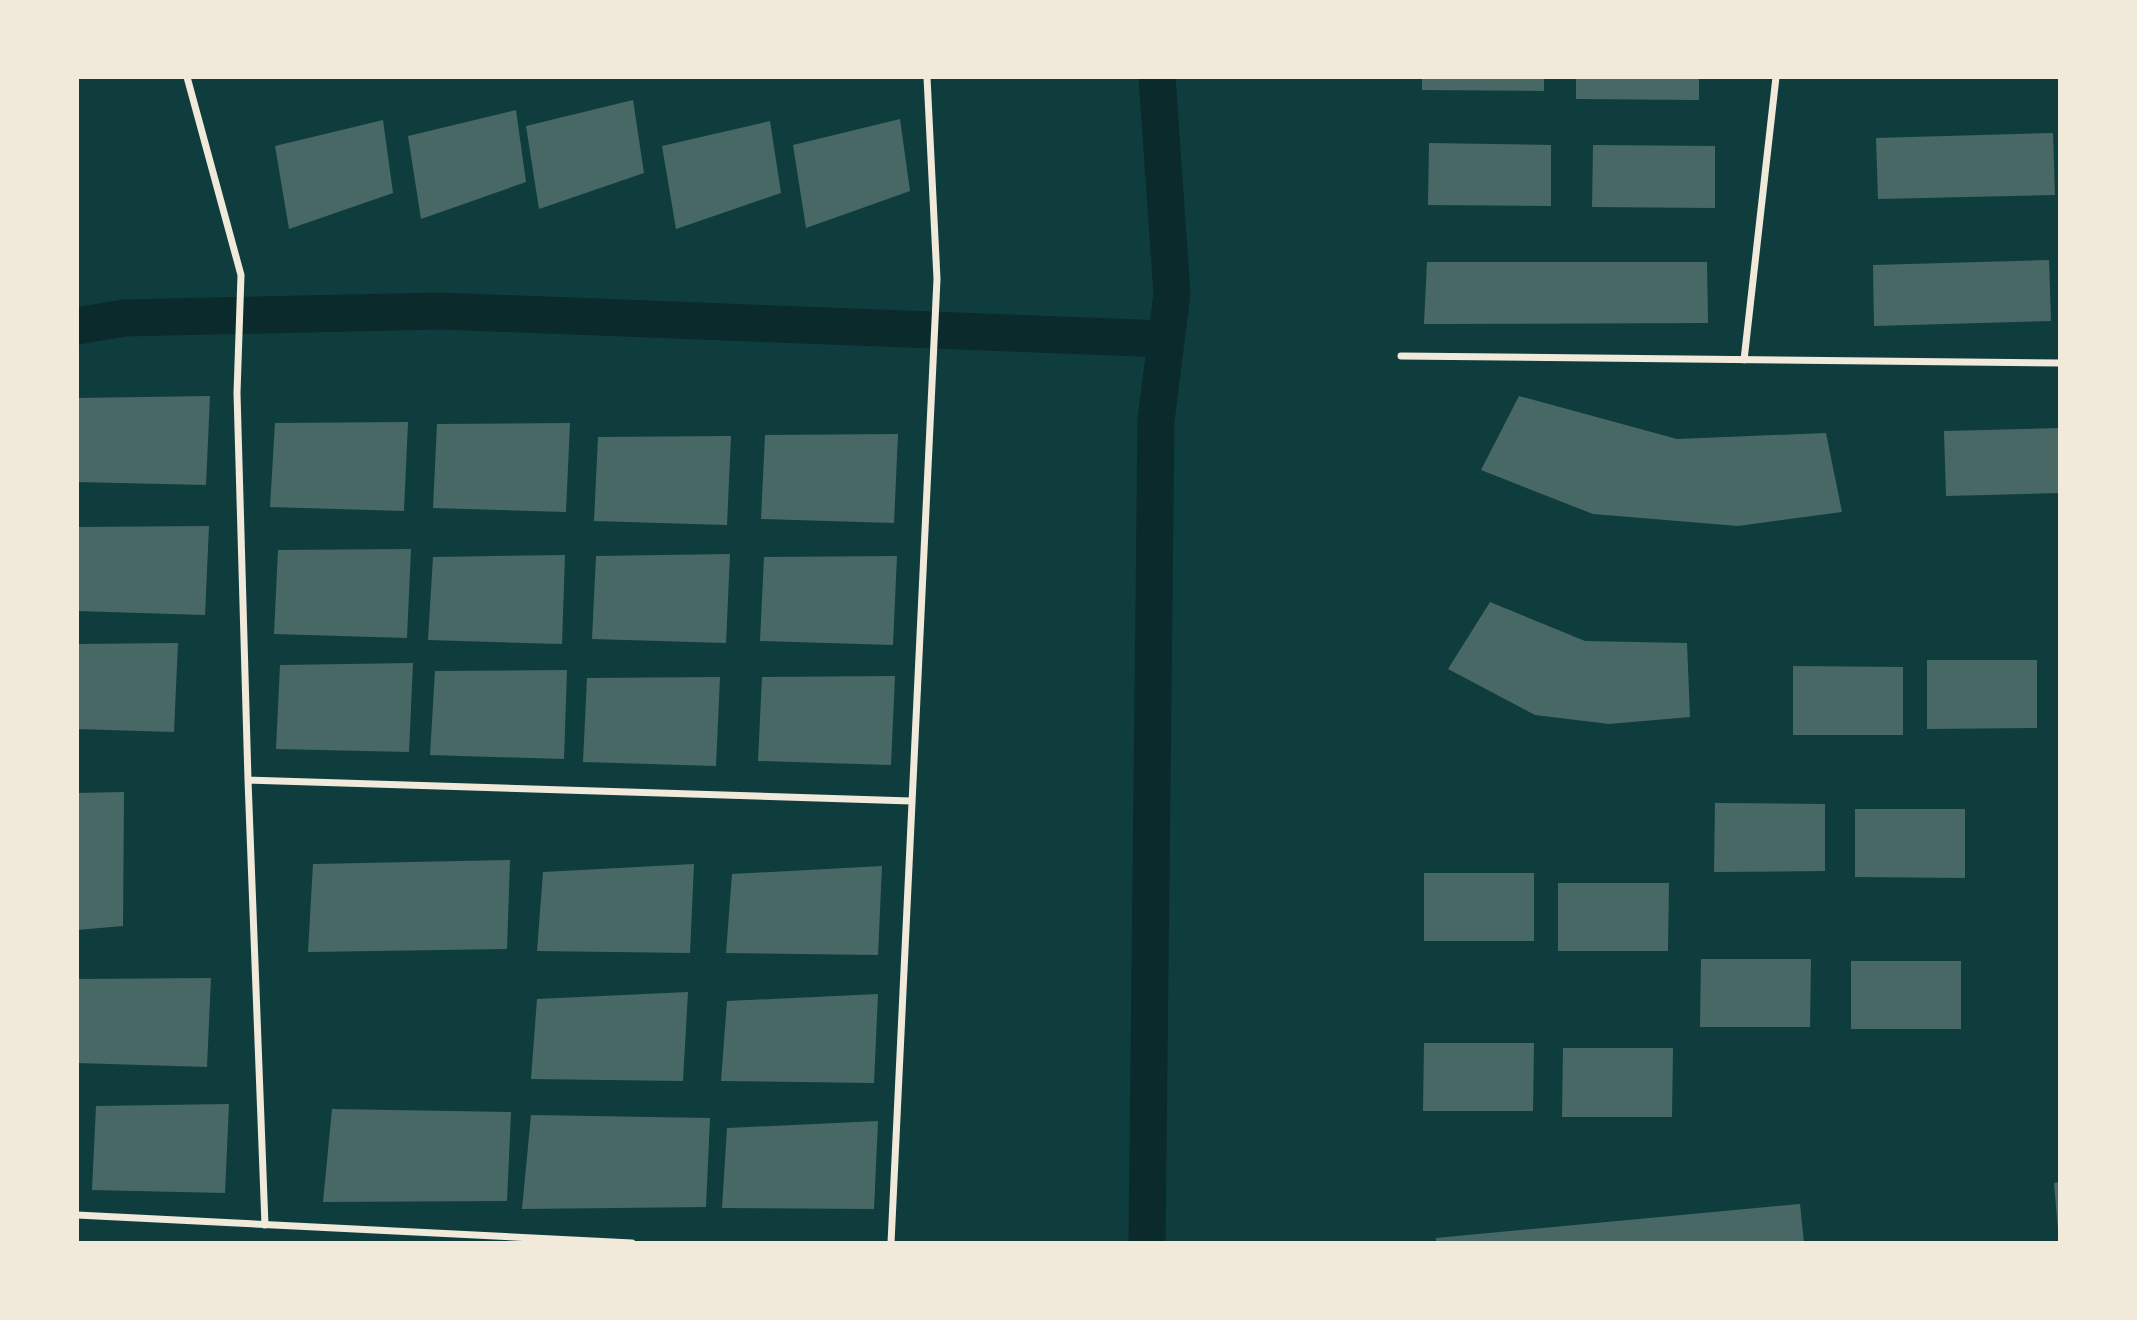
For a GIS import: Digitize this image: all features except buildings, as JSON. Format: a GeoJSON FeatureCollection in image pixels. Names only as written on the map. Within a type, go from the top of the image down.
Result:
{"type":"FeatureCollection","features":[{"type":"Feature","properties":{"kind":"street"},"geometry":{"type":"LineString","coordinates":[[187,77],[241,275],[237,393],[247,780],[265,1225]]}},
{"type":"Feature","properties":{"kind":"street"},"geometry":{"type":"LineString","coordinates":[[891,1243],[937,279],[927,77]]}},
{"type":"Feature","properties":{"kind":"street"},"geometry":{"type":"LineString","coordinates":[[1744,360],[1776,77]]}},
{"type":"Feature","properties":{"kind":"street"},"geometry":{"type":"LineString","coordinates":[[1401,356],[2060,363]]}},
{"type":"Feature","properties":{"kind":"street"},"geometry":{"type":"LineString","coordinates":[[247,780],[911,801]]}},
{"type":"Feature","properties":{"kind":"street"},"geometry":{"type":"LineString","coordinates":[[77,1215],[632,1243]]}},
{"type":"Feature","properties":{"kind":"waterway"},"geometry":{"type":"LineString","coordinates":[[1147,1243],[1156,420],[1172,294],[1157,77]]}},
{"type":"Feature","properties":{"kind":"waterway"},"geometry":{"type":"LineString","coordinates":[[77,326],[124,318],[441,311],[1166,339]]}}]}
